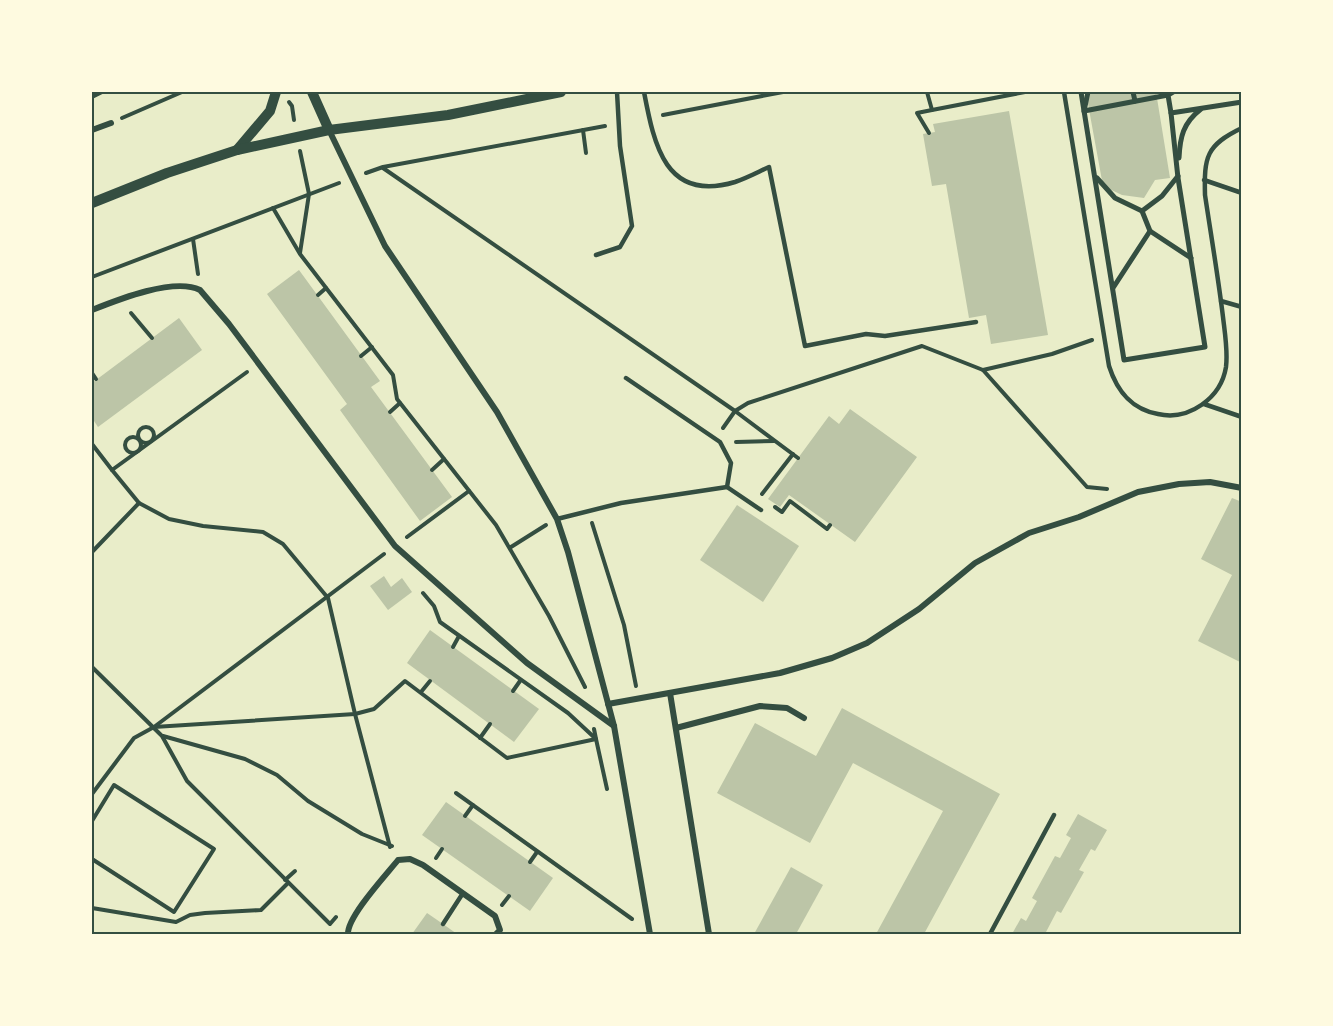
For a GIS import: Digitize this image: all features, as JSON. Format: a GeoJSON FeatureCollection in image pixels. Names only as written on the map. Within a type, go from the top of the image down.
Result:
{"type":"FeatureCollection","features":[{"type":"Feature","properties":{"kind":"street"},"geometry":{"type":"LineString","coordinates":[[237,150],[255,132],[270,111],[276,92]]}},
{"type":"Feature","properties":{"kind":"street"},"geometry":{"type":"LineString","coordinates":[[312,92],[385,246],[497,412],[557,519],[568,552],[614,726],[650,934]]}},
{"type":"Feature","properties":{"kind":"street"},"geometry":{"type":"LineString","coordinates":[[92,203],[166,173],[237,150],[329,130],[448,115],[561,92]]}},
{"type":"Feature","properties":{"kind":"street"},"geometry":{"type":"LineString","coordinates":[[1082,92],[1084,111],[1124,360],[1205,346],[1178,178],[1169,93],[1084,111]]}},
{"type":"Feature","properties":{"kind":"street"},"geometry":{"type":"LineString","coordinates":[[1084,111],[1088,92]]}},
{"type":"Feature","properties":{"kind":"street"},"geometry":{"type":"LineString","coordinates":[[1133,92],[1135,101]]}},
{"type":"Feature","properties":{"kind":"street"},"geometry":{"type":"LineString","coordinates":[[1171,113],[1242,102]]}},
{"type":"Feature","properties":{"kind":"street"},"geometry":{"type":"LineString","coordinates":[[1142,211],[1162,196],[1178,178],[1181,133],[1192,116],[1202,109]]}},
{"type":"Feature","properties":{"kind":"street"},"geometry":{"type":"LineString","coordinates":[[92,130],[111,123]]}},
{"type":"Feature","properties":{"kind":"street"},"geometry":{"type":"LineString","coordinates":[[1095,177],[1115,198],[1142,211],[1150,231],[1191,258]]}},
{"type":"Feature","properties":{"kind":"street"},"geometry":{"type":"LineString","coordinates":[[1113,288],[1150,231]]}},
{"type":"Feature","properties":{"kind":"street"},"geometry":{"type":"LineString","coordinates":[[92,310],[127,296],[157,288],[194,287],[200,290],[229,324],[395,546],[527,663],[614,726]]}},
{"type":"Feature","properties":{"kind":"street"},"geometry":{"type":"LineString","coordinates":[[608,704],[780,673],[832,658],[867,643],[919,609],[975,563],[1029,533],[1079,517],[1138,492],[1179,484],[1210,482],[1242,488]]}},
{"type":"Feature","properties":{"kind":"street"},"geometry":{"type":"LineString","coordinates":[[670,693],[709,934]]}},
{"type":"Feature","properties":{"kind":"street"},"geometry":{"type":"LineString","coordinates":[[676,728],[760,706],[787,708],[804,718]]}},
{"type":"Feature","properties":{"kind":"street"},"geometry":{"type":"LineString","coordinates":[[348,934],[352,919],[398,860],[410,859],[423,865],[495,916],[500,930],[496,934]]}},
{"type":"Feature","properties":{"kind":"lane"},"geometry":{"type":"LineString","coordinates":[[596,255],[620,247],[632,226],[618,123],[617,92]]}},
{"type":"Feature","properties":{"kind":"lane"},"geometry":{"type":"LineString","coordinates":[[644,92],[658,149],[666,165],[685,181],[706,186],[722,185],[769,167],[805,346],[866,334],[885,336],[976,322]]}},
{"type":"Feature","properties":{"kind":"lane"},"geometry":{"type":"LineString","coordinates":[[1064,92],[1109,366],[1115,383],[1124,397],[1133,404],[1157,414],[1170,416],[1194,410],[1204,404],[1225,371],[1227,355],[1204,180],[1206,164],[1213,147],[1226,136],[1242,128]]}},
{"type":"Feature","properties":{"kind":"lane"},"geometry":{"type":"LineString","coordinates":[[1204,180],[1242,193]]}},
{"type":"Feature","properties":{"kind":"lane"},"geometry":{"type":"LineString","coordinates":[[1221,301],[1242,307]]}},
{"type":"Feature","properties":{"kind":"lane"},"geometry":{"type":"LineString","coordinates":[[626,378],[718,440],[731,463],[727,487]]}},
{"type":"Feature","properties":{"kind":"lane"},"geometry":{"type":"LineString","coordinates":[[1204,404],[1242,417]]}},
{"type":"Feature","properties":{"kind":"lane"},"geometry":{"type":"LineString","coordinates":[[557,519],[621,503],[727,487],[761,510]]}},
{"type":"Feature","properties":{"kind":"lane"},"geometry":{"type":"LineString","coordinates":[[990,934],[1054,815]]}},
{"type":"Feature","properties":{"kind":"lane"},"geometry":{"type":"LineString","coordinates":[[442,924],[463,893]]}},
{"type":"Feature","properties":{"kind":"path"},"geometry":{"type":"LineString","coordinates":[[92,97],[102,92]]}},
{"type":"Feature","properties":{"kind":"path"},"geometry":{"type":"LineString","coordinates":[[111,123],[182,92]]}},
{"type":"Feature","properties":{"kind":"path"},"geometry":{"type":"LineString","coordinates":[[649,118],[783,92]]}},
{"type":"Feature","properties":{"kind":"path"},"geometry":{"type":"LineString","coordinates":[[927,92],[932,110]]}},
{"type":"Feature","properties":{"kind":"path"},"geometry":{"type":"LineString","coordinates":[[929,133],[917,112],[1025,92]]}},
{"type":"Feature","properties":{"kind":"path"},"geometry":{"type":"LineString","coordinates":[[92,277],[383,167],[618,123]]}},
{"type":"Feature","properties":{"kind":"path"},"geometry":{"type":"LineString","coordinates":[[583,130],[586,153]]}},
{"type":"Feature","properties":{"kind":"path"},"geometry":{"type":"LineString","coordinates":[[383,167],[735,411],[798,459]]}},
{"type":"Feature","properties":{"kind":"path"},"geometry":{"type":"LineString","coordinates":[[300,254],[309,194]]}},
{"type":"Feature","properties":{"kind":"path"},"geometry":{"type":"LineString","coordinates":[[273,208],[300,254],[393,375],[397,399],[511,547],[584,680],[609,794]]}},
{"type":"Feature","properties":{"kind":"path"},"geometry":{"type":"LineString","coordinates":[[193,239],[200,290]]}},
{"type":"Feature","properties":{"kind":"path"},"geometry":{"type":"LineString","coordinates":[[318,296],[326,288]]}},
{"type":"Feature","properties":{"kind":"path"},"geometry":{"type":"LineString","coordinates":[[121,317],[140,309]]}},
{"type":"Feature","properties":{"kind":"path"},"geometry":{"type":"LineString","coordinates":[[131,313],[152,338]]}},
{"type":"Feature","properties":{"kind":"path"},"geometry":{"type":"LineString","coordinates":[[983,370],[1052,354],[1104,336]]}},
{"type":"Feature","properties":{"kind":"path"},"geometry":{"type":"LineString","coordinates":[[774,441],[718,440],[735,411],[748,403],[922,346],[983,370],[1087,487],[1138,492]]}},
{"type":"Feature","properties":{"kind":"path"},"geometry":{"type":"LineString","coordinates":[[362,356],[372,347]]}},
{"type":"Feature","properties":{"kind":"path"},"geometry":{"type":"LineString","coordinates":[[112,470],[258,364]]}},
{"type":"Feature","properties":{"kind":"path"},"geometry":{"type":"LineString","coordinates":[[92,374],[96,379]]}},
{"type":"Feature","properties":{"kind":"path"},"geometry":{"type":"LineString","coordinates":[[390,412],[400,403]]}},
{"type":"Feature","properties":{"kind":"path"},"geometry":{"type":"LineString","coordinates":[[153,440],[147,443],[141,442],[136,437],[130,437],[125,442],[125,448],[130,452],[136,452],[140,448],[141,442],[138,436],[140,430],[145,427],[151,428],[154,434],[153,440]]}},
{"type":"Feature","properties":{"kind":"path"},"geometry":{"type":"LineString","coordinates":[[92,444],[139,503],[169,519],[203,526],[263,532],[283,544],[328,598],[355,714],[391,846]]}},
{"type":"Feature","properties":{"kind":"path"},"geometry":{"type":"LineString","coordinates":[[793,454],[761,496],[782,512],[790,501],[795,502],[827,529],[830,525]]}},
{"type":"Feature","properties":{"kind":"path"},"geometry":{"type":"LineString","coordinates":[[432,470],[444,459]]}},
{"type":"Feature","properties":{"kind":"path"},"geometry":{"type":"LineString","coordinates":[[92,794],[134,738],[154,727],[469,491]]}},
{"type":"Feature","properties":{"kind":"path"},"geometry":{"type":"LineString","coordinates":[[92,552],[139,503]]}},
{"type":"Feature","properties":{"kind":"path"},"geometry":{"type":"LineString","coordinates":[[588,511],[624,625],[638,699]]}},
{"type":"Feature","properties":{"kind":"path"},"geometry":{"type":"LineString","coordinates":[[511,547],[557,519]]}},
{"type":"Feature","properties":{"kind":"path"},"geometry":{"type":"LineString","coordinates":[[421,591],[434,606],[440,622],[568,713],[596,739]]}},
{"type":"Feature","properties":{"kind":"path"},"geometry":{"type":"LineString","coordinates":[[453,647],[459,636]]}},
{"type":"Feature","properties":{"kind":"path"},"geometry":{"type":"LineString","coordinates":[[92,667],[162,736],[187,781],[330,924],[336,916]]}},
{"type":"Feature","properties":{"kind":"path"},"geometry":{"type":"LineString","coordinates":[[154,727],[355,714],[374,709],[405,681],[507,758],[596,739]]}},
{"type":"Feature","properties":{"kind":"path"},"geometry":{"type":"LineString","coordinates":[[421,692],[430,681]]}},
{"type":"Feature","properties":{"kind":"path"},"geometry":{"type":"LineString","coordinates":[[513,691],[520,681]]}},
{"type":"Feature","properties":{"kind":"path"},"geometry":{"type":"LineString","coordinates":[[480,738],[490,724]]}},
{"type":"Feature","properties":{"kind":"path"},"geometry":{"type":"LineString","coordinates":[[162,736],[245,759],[277,775],[308,801],[362,834],[391,846]]}},
{"type":"Feature","properties":{"kind":"path"},"geometry":{"type":"LineString","coordinates":[[92,821],[114,785],[214,849],[174,912],[92,859]]}},
{"type":"Feature","properties":{"kind":"path"},"geometry":{"type":"LineString","coordinates":[[456,793],[632,919]]}},
{"type":"Feature","properties":{"kind":"path"},"geometry":{"type":"LineString","coordinates":[[465,816],[472,806]]}},
{"type":"Feature","properties":{"kind":"path"},"geometry":{"type":"LineString","coordinates":[[384,855],[391,846]]}},
{"type":"Feature","properties":{"kind":"path"},"geometry":{"type":"LineString","coordinates":[[530,861],[537,852]]}},
{"type":"Feature","properties":{"kind":"path"},"geometry":{"type":"LineString","coordinates":[[92,908],[176,922],[190,915],[261,910],[295,871]]}},
{"type":"Feature","properties":{"kind":"path"},"geometry":{"type":"LineString","coordinates":[[630,907],[633,927]]}},
{"type":"Feature","properties":{"kind":"building"},"geometry":{"type":"Polygon","coordinates":[[[1156,92],[1170,178],[1155,180],[1144,198],[1122,195],[1103,186],[1086,93],[1156,92]]]}},
{"type":"Feature","properties":{"kind":"building"},"geometry":{"type":"Polygon","coordinates":[[[1009,111],[1048,335],[991,344],[986,315],[969,318],[946,184],[932,186],[923,134],[935,132],[933,124],[1009,111]]]}},
{"type":"Feature","properties":{"kind":"building"},"geometry":{"type":"Polygon","coordinates":[[[299,270],[380,381],[371,387],[452,497],[420,521],[340,410],[347,404],[267,294],[299,270]]]}},
{"type":"Feature","properties":{"kind":"building"},"geometry":{"type":"Polygon","coordinates":[[[179,318],[202,350],[98,427],[92,418],[92,383],[179,318]]]}},
{"type":"Feature","properties":{"kind":"building"},"geometry":{"type":"Polygon","coordinates":[[[850,409],[917,457],[855,542],[789,495],[780,507],[768,499],[829,416],[839,424],[850,409]]]}},
{"type":"Feature","properties":{"kind":"building"},"geometry":{"type":"Polygon","coordinates":[[[1232,498],[1242,502],[1242,663],[1198,641],[1232,575],[1201,559],[1232,498]]]}},
{"type":"Feature","properties":{"kind":"building"},"geometry":{"type":"Polygon","coordinates":[[[737,505],[799,546],[763,602],[700,560],[737,505]]]}},
{"type":"Feature","properties":{"kind":"building"},"geometry":{"type":"Polygon","coordinates":[[[384,576],[391,587],[402,578],[412,592],[388,610],[370,586],[384,576]]]}},
{"type":"Feature","properties":{"kind":"building"},"geometry":{"type":"Polygon","coordinates":[[[430,630],[539,709],[514,742],[407,663],[430,630]]]}},
{"type":"Feature","properties":{"kind":"building"},"geometry":{"type":"Polygon","coordinates":[[[842,708],[1000,794],[924,934],[876,934],[943,811],[853,763],[810,843],[717,793],[755,723],[816,756],[842,708]]]}},
{"type":"Feature","properties":{"kind":"building"},"geometry":{"type":"Polygon","coordinates":[[[446,802],[553,878],[530,911],[422,835],[446,802]]]}},
{"type":"Feature","properties":{"kind":"building"},"geometry":{"type":"Polygon","coordinates":[[[1078,814],[1107,830],[1095,851],[1091,849],[1079,870],[1084,872],[1061,913],[1057,911],[1046,932],[1051,934],[1012,934],[1021,918],[1026,921],[1037,901],[1032,898],[1055,856],[1060,858],[1071,838],[1066,835],[1078,814]]]}},
{"type":"Feature","properties":{"kind":"building"},"geometry":{"type":"Polygon","coordinates":[[[791,867],[823,885],[796,934],[754,934],[791,867]]]}},
{"type":"Feature","properties":{"kind":"building"},"geometry":{"type":"Polygon","coordinates":[[[427,913],[443,924],[457,934],[412,934],[427,913]]]}}]}
